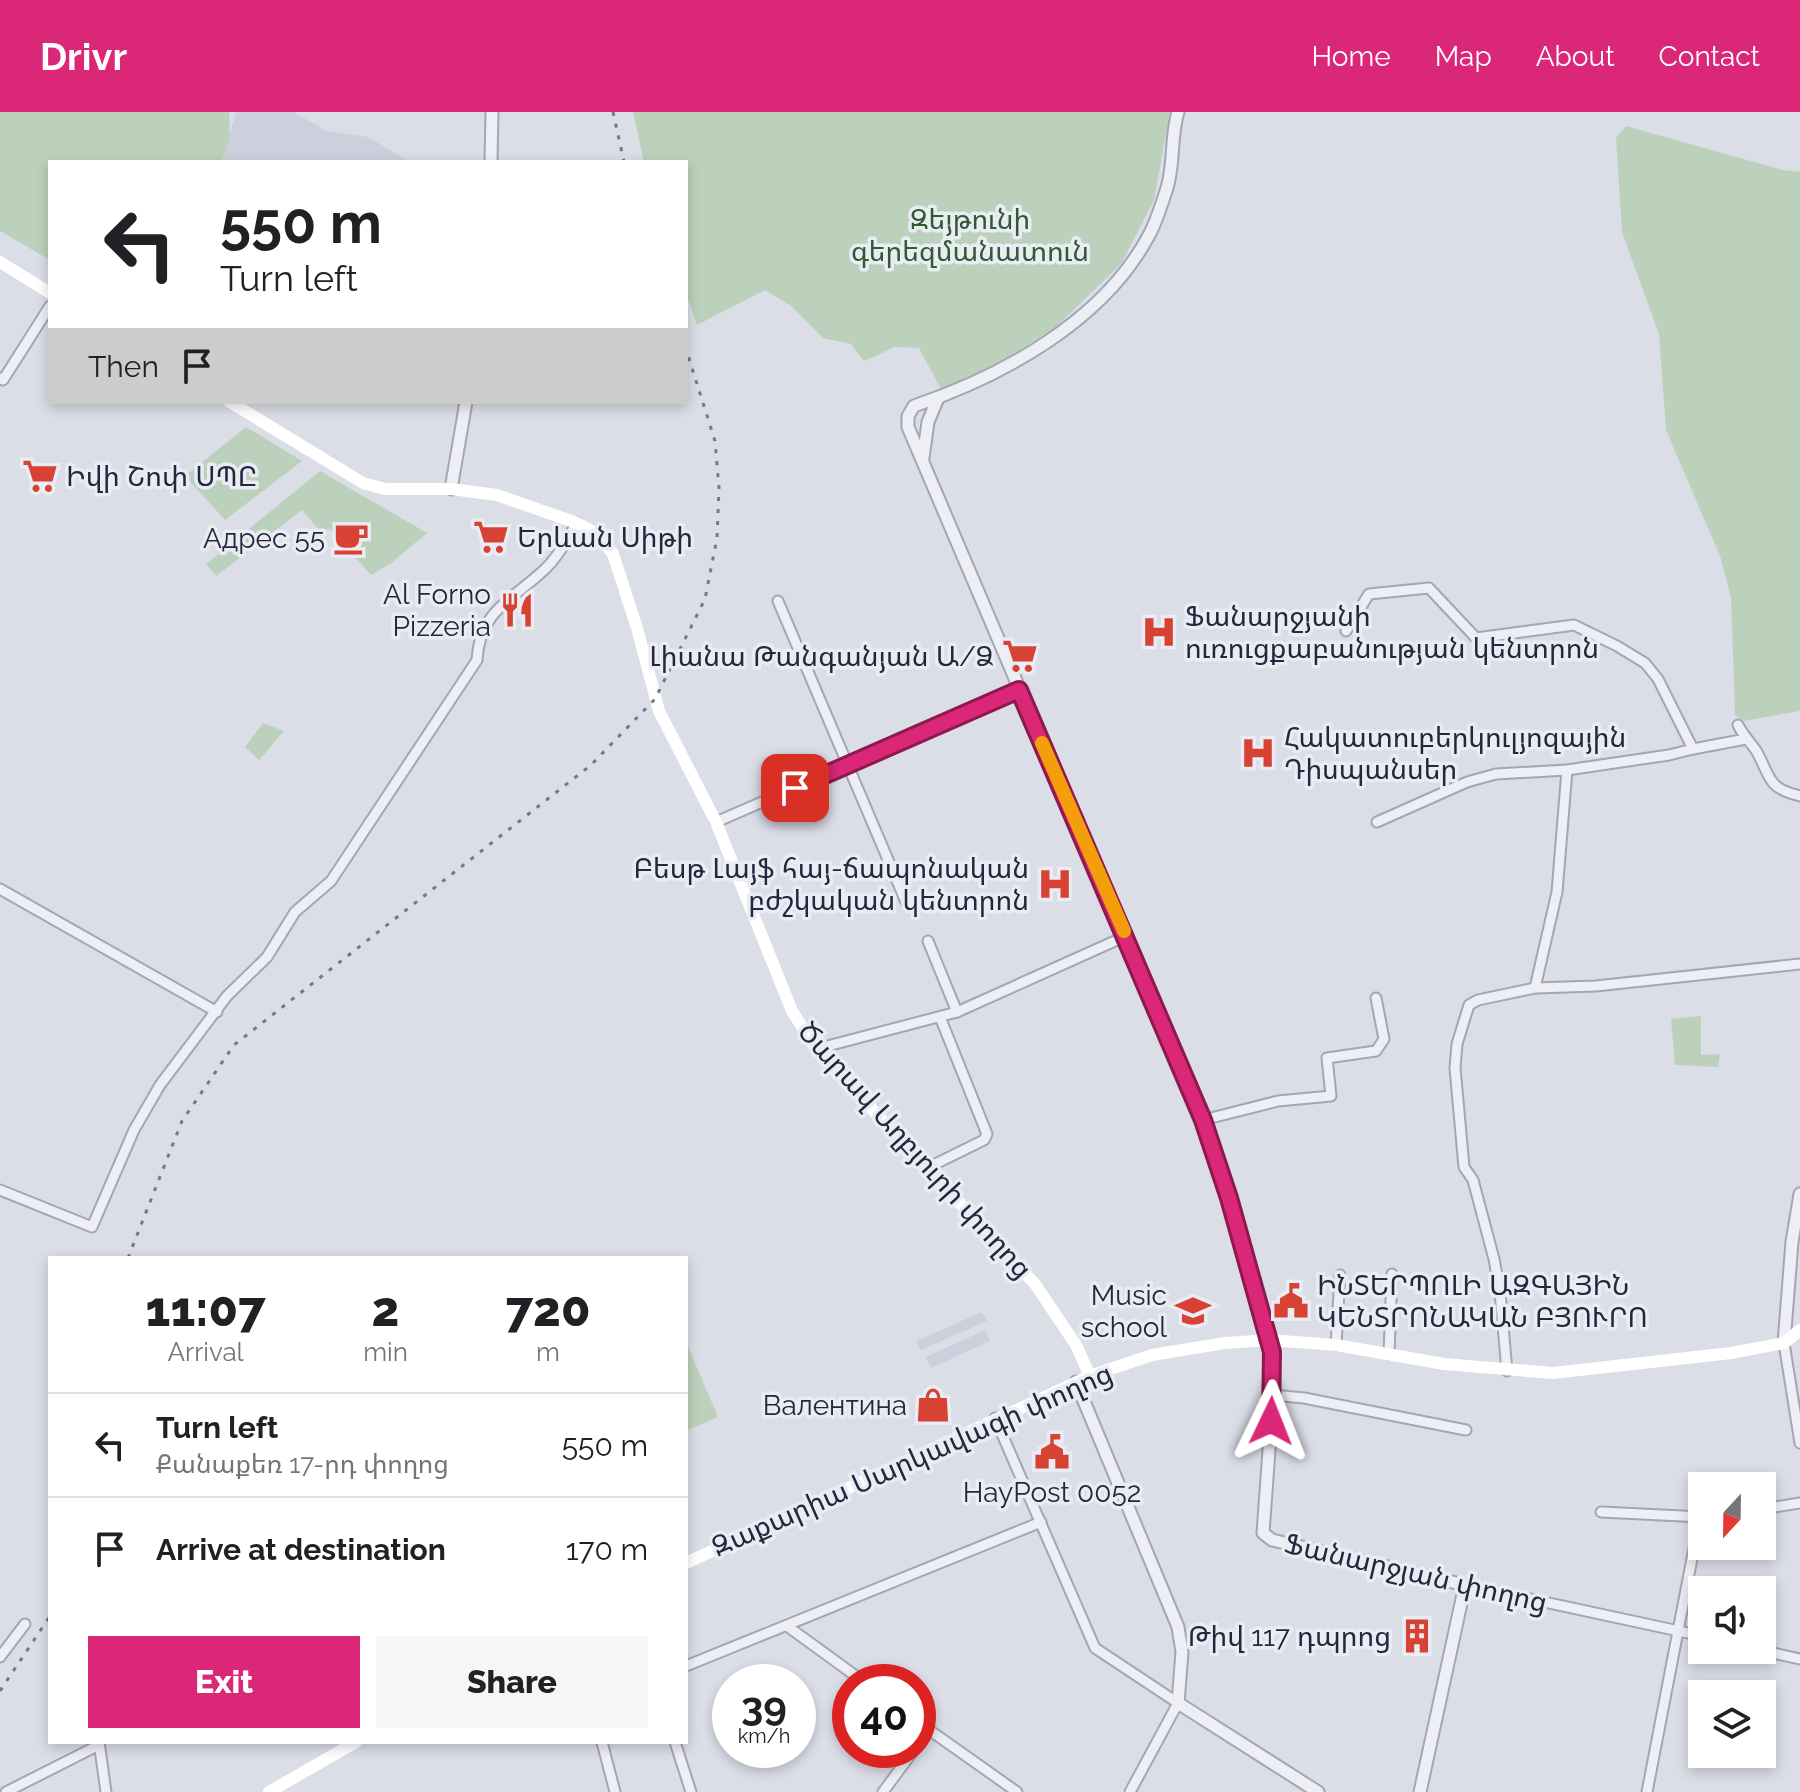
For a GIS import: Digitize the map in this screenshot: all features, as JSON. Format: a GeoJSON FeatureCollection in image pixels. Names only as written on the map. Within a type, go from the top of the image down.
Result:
{"type":"FeatureCollection","features":[{"type":"Feature","properties":{"kind":"main road"},"geometry":{"type":"LineString","coordinates":[[0,262],[48,292]]}},
{"type":"Feature","properties":{"kind":"main road","name":"Ծարավ Աղբյուրի փողոց"},"geometry":{"type":"LineString","coordinates":[[233,404],[363,483],[385,489],[451,489],[497,495],[577,523],[597,534],[613,554],[659,711],[716,822],[792,1011],[816,1049],[1035,1284],[1076,1345],[1090,1376]]}},
{"type":"Feature","properties":{"kind":"main road","name":"Զաքարիա Սարկավագի փողոց"},"geometry":{"type":"LineString","coordinates":[[688,1562],[995,1418],[1090,1376],[1152,1355],[1225,1343],[1269,1340],[1336,1345],[1444,1364],[1553,1373],[1731,1353],[1786,1341],[1800,1330]]}},
{"type":"Feature","properties":{"kind":"main road"},"geometry":{"type":"LineString","coordinates":[[269,1792],[353,1744]]}},
{"type":"Feature","properties":{"kind":"street"},"geometry":{"type":"LineString","coordinates":[[491,160],[492,112]]}},
{"type":"Feature","properties":{"kind":"street","name":"Ֆանարջյան փողոց"},"geometry":{"type":"LineString","coordinates":[[1178,112],[1168,187],[1148,237],[1120,276],[1088,309],[1052,339],[996,374],[914,406],[908,416],[908,427],[1203,1120],[1269,1340],[1273,1395],[1263,1533],[1267,1537],[1465,1585],[1688,1633]]}},
{"type":"Feature","properties":{"kind":"street"},"geometry":{"type":"LineString","coordinates":[[1,380],[48,309]]}},
{"type":"Feature","properties":{"kind":"street"},"geometry":{"type":"LineString","coordinates":[[923,459],[928,422],[938,398]]}},
{"type":"Feature","properties":{"kind":"street"},"geometry":{"type":"LineString","coordinates":[[451,489],[466,404]]}},
{"type":"Feature","properties":{"kind":"street"},"geometry":{"type":"LineString","coordinates":[[0,1190],[92,1227],[134,1130],[160,1085],[240,981],[267,957],[295,912],[331,881],[477,660],[481,631],[511,594],[545,569],[577,523]]}},
{"type":"Feature","properties":{"kind":"street"},"geometry":{"type":"LineString","coordinates":[[1346,631],[1369,594],[1429,588],[1476,638],[1574,625],[1645,663],[1668,696],[1693,749]]}},
{"type":"Feature","properties":{"kind":"street"},"geometry":{"type":"LineString","coordinates":[[778,601],[906,902]]}},
{"type":"Feature","properties":{"kind":"street"},"geometry":{"type":"LineString","coordinates":[[716,822],[1019,690]]}},
{"type":"Feature","properties":{"kind":"street"},"geometry":{"type":"LineString","coordinates":[[1738,725],[1756,750],[1769,780],[1776,787],[1800,796]]}},
{"type":"Feature","properties":{"kind":"street"},"geometry":{"type":"LineString","coordinates":[[1377,822],[1467,782],[1496,774],[1567,770],[1669,755],[1746,739]]}},
{"type":"Feature","properties":{"kind":"street"},"geometry":{"type":"LineString","coordinates":[[1535,988],[1557,892],[1567,770]]}},
{"type":"Feature","properties":{"kind":"street"},"geometry":{"type":"LineString","coordinates":[[0,889],[217,1012]]}},
{"type":"Feature","properties":{"kind":"street"},"geometry":{"type":"LineString","coordinates":[[816,1049],[957,1012],[1126,936]]}},
{"type":"Feature","properties":{"kind":"street"},"geometry":{"type":"LineString","coordinates":[[928,941],[957,1012]]}},
{"type":"Feature","properties":{"kind":"street"},"geometry":{"type":"LineString","coordinates":[[1507,1371],[1494,1259],[1473,1180],[1464,1167],[1455,1068],[1457,1044],[1469,1005],[1478,1000],[1535,988],[1596,986],[1800,964]]}},
{"type":"Feature","properties":{"kind":"street"},"geometry":{"type":"LineString","coordinates":[[1203,1120],[1278,1101],[1331,1096],[1327,1058],[1376,1051],[1384,1039],[1376,998]]}},
{"type":"Feature","properties":{"kind":"street"},"geometry":{"type":"LineString","coordinates":[[925,1169],[984,1140],[987,1134],[940,1017]]}},
{"type":"Feature","properties":{"kind":"street"},"geometry":{"type":"LineString","coordinates":[[1800,1194],[1792,1242],[1786,1341],[1800,1443]]}},
{"type":"Feature","properties":{"kind":"street"},"geometry":{"type":"LineString","coordinates":[[1786,1341],[1800,1220]]}},
{"type":"Feature","properties":{"kind":"street"},"geometry":{"type":"LineString","coordinates":[[1389,1354],[1392,1274]]}},
{"type":"Feature","properties":{"kind":"street"},"geometry":{"type":"LineString","coordinates":[[1336,1345],[1340,1275]]}},
{"type":"Feature","properties":{"kind":"street"},"geometry":{"type":"LineString","coordinates":[[1076,1382],[1178,1627],[1182,1652],[1178,1703],[1130,1792]]}},
{"type":"Feature","properties":{"kind":"street"},"geometry":{"type":"LineString","coordinates":[[1273,1395],[1304,1398],[1466,1430]]}},
{"type":"Feature","properties":{"kind":"street"},"geometry":{"type":"LineString","coordinates":[[995,1418],[1095,1648],[1318,1792]]}},
{"type":"Feature","properties":{"kind":"street"},"geometry":{"type":"LineString","coordinates":[[1776,1507],[1800,1503]]}},
{"type":"Feature","properties":{"kind":"street"},"geometry":{"type":"LineString","coordinates":[[1601,1512],[1688,1516]]}},
{"type":"Feature","properties":{"kind":"street"},"geometry":{"type":"LineString","coordinates":[[688,1665],[1041,1522]]}},
{"type":"Feature","properties":{"kind":"street"},"geometry":{"type":"LineString","coordinates":[[1647,1792],[1693,1560]]}},
{"type":"Feature","properties":{"kind":"street"},"geometry":{"type":"LineString","coordinates":[[1420,1792],[1465,1585]]}},
{"type":"Feature","properties":{"kind":"street"},"geometry":{"type":"LineString","coordinates":[[0,1657],[25,1624]]}},
{"type":"Feature","properties":{"kind":"street"},"geometry":{"type":"LineString","coordinates":[[787,1626],[839,1664]]}},
{"type":"Feature","properties":{"kind":"street"},"geometry":{"type":"LineString","coordinates":[[1776,1654],[1800,1659]]}},
{"type":"Feature","properties":{"kind":"street"},"geometry":{"type":"LineString","coordinates":[[936,1735],[1017,1792]]}},
{"type":"Feature","properties":{"kind":"street"},"geometry":{"type":"LineString","coordinates":[[6,1792],[99,1744],[106,1792]]}},
{"type":"Feature","properties":{"kind":"street"},"geometry":{"type":"LineString","coordinates":[[603,1744],[615,1792]]}},
{"type":"Feature","properties":{"kind":"street"},"geometry":{"type":"LineString","coordinates":[[676,1744],[691,1792]]}},
{"type":"Feature","properties":{"kind":"street"},"geometry":{"type":"LineString","coordinates":[[883,1792],[901,1768]]}},
{"type":"Feature","properties":{"kind":"shaded area"},"geometry":{"type":"Polygon","coordinates":[[[236,112],[293,112],[327,131],[368,137],[407,160],[223,160],[236,112]]]}},
{"type":"Feature","properties":{"kind":"shaded area"},"geometry":{"type":"Polygon","coordinates":[[[982,1312],[987,1321],[921,1350],[916,1341],[982,1312]]]}},
{"type":"Feature","properties":{"kind":"shaded area"},"geometry":{"type":"Polygon","coordinates":[[[985,1330],[990,1341],[931,1368],[926,1357],[985,1330]]]}},
{"type":"Feature","properties":{"kind":"green space"},"geometry":{"type":"Polygon","coordinates":[[[0,112],[229,112],[230,138],[222,160],[48,160],[48,259],[0,231],[0,112]]]}},
{"type":"Feature","properties":{"kind":"green space","name":"Զեյթունի գերեզմանատուն"},"geometry":{"type":"Polygon","coordinates":[[[633,112],[1170,112],[1154,200],[1121,264],[1054,329],[986,370],[942,391],[919,348],[895,347],[864,361],[851,344],[823,338],[791,306],[765,290],[697,325],[688,299],[688,160],[644,160],[633,112]]]}},
{"type":"Feature","properties":{"kind":"green space"},"geometry":{"type":"Polygon","coordinates":[[[1626,126],[1783,170],[1800,172],[1800,711],[1743,721],[1735,714],[1731,597],[1720,556],[1666,430],[1659,334],[1622,232],[1616,138],[1626,126]]]}},
{"type":"Feature","properties":{"kind":"green space"},"geometry":{"type":"Polygon","coordinates":[[[246,427],[302,461],[225,520],[185,476],[246,427]]]}},
{"type":"Feature","properties":{"kind":"green space"},"geometry":{"type":"Polygon","coordinates":[[[320,471],[427,533],[371,575],[330,529],[320,531],[302,510],[216,576],[206,564],[320,471]]]}},
{"type":"Feature","properties":{"kind":"green space"},"geometry":{"type":"Polygon","coordinates":[[[263,723],[284,731],[259,760],[245,747],[263,723]]]}},
{"type":"Feature","properties":{"kind":"green space"},"geometry":{"type":"Polygon","coordinates":[[[1701,1016],[1701,1055],[1720,1054],[1718,1067],[1675,1065],[1671,1019],[1701,1016]]]}},
{"type":"Feature","properties":{"kind":"green space"},"geometry":{"type":"Polygon","coordinates":[[[688,1347],[718,1417],[688,1430],[688,1347]]]}},
{"type":"Feature","properties":{"kind":"railway"},"geometry":{"type":"LineString","coordinates":[[613,112],[624,160]]}},
{"type":"Feature","properties":{"kind":"railway"},"geometry":{"type":"LineString","coordinates":[[129,1256],[182,1121],[234,1045],[591,765],[655,699],[705,599],[717,538],[719,488],[715,441],[688,355]]}},
{"type":"Feature","properties":{"kind":"railway"},"geometry":{"type":"LineString","coordinates":[[0,1691],[48,1619]]}},
{"type":"Feature","properties":{"kind":"slow traffic"},"geometry":{"type":"LineString","coordinates":[[1042,743],[1124,931]]}},
{"type":"Feature","properties":{"kind":"place","name":"Իվի Շոփ ՍՊԸ"},"geometry":{"type":"Point","coordinates":[40,476]}},
{"type":"Feature","properties":{"kind":"place","name":"Երևան Սիթի"},"geometry":{"type":"Point","coordinates":[491,537]}},
{"type":"Feature","properties":{"kind":"place","name":"Адрес 55"},"geometry":{"type":"Point","coordinates":[351,538]}},
{"type":"Feature","properties":{"kind":"place","name":"Al Forno Pizzeria"},"geometry":{"type":"Point","coordinates":[517,610]}},
{"type":"Feature","properties":{"kind":"place","name":"Ֆանարջյանի ուռուցքաբանության կենտրոն"},"geometry":{"type":"Point","coordinates":[1159,632]}},
{"type":"Feature","properties":{"kind":"place","name":"Լիանա Թանգանյան Ա/Ձ"},"geometry":{"type":"Point","coordinates":[1020,656]}},
{"type":"Feature","properties":{"kind":"place","name":"Հակատուբերկուլյոզային Դիսպանսեր"},"geometry":{"type":"Point","coordinates":[1258,753]}},
{"type":"Feature","properties":{"kind":"place","name":"Բեսթ Լայֆ հայ-ճապոնական բժշկական կենտրոն"},"geometry":{"type":"Point","coordinates":[1055,884]}},
{"type":"Feature","properties":{"kind":"place","name":"ԻՆՏԵՐՊՈԼԻ ԱԶԳԱՅԻՆ ԿԵՆՏՐՈՆԱԿԱՆ ԲՅՈՒՐՈ"},"geometry":{"type":"Point","coordinates":[1291,1301]}},
{"type":"Feature","properties":{"kind":"place","name":"Music school"},"geometry":{"type":"Point","coordinates":[1193,1311]}},
{"type":"Feature","properties":{"kind":"place","name":"Валентина"},"geometry":{"type":"Point","coordinates":[933,1405]}},
{"type":"Feature","properties":{"kind":"place","name":"HayPost 0052"},"geometry":{"type":"Point","coordinates":[1052,1452]}},
{"type":"Feature","properties":{"kind":"place","name":"Թիվ 117 դպրոց"},"geometry":{"type":"Point","coordinates":[1417,1636]}},
{"type":"Feature","properties":{"kind":"route"},"geometry":{"type":"LineString","coordinates":[[795,788],[1019,690],[1203,1120],[1229,1198],[1272,1352],[1271,1421]]}}]}
